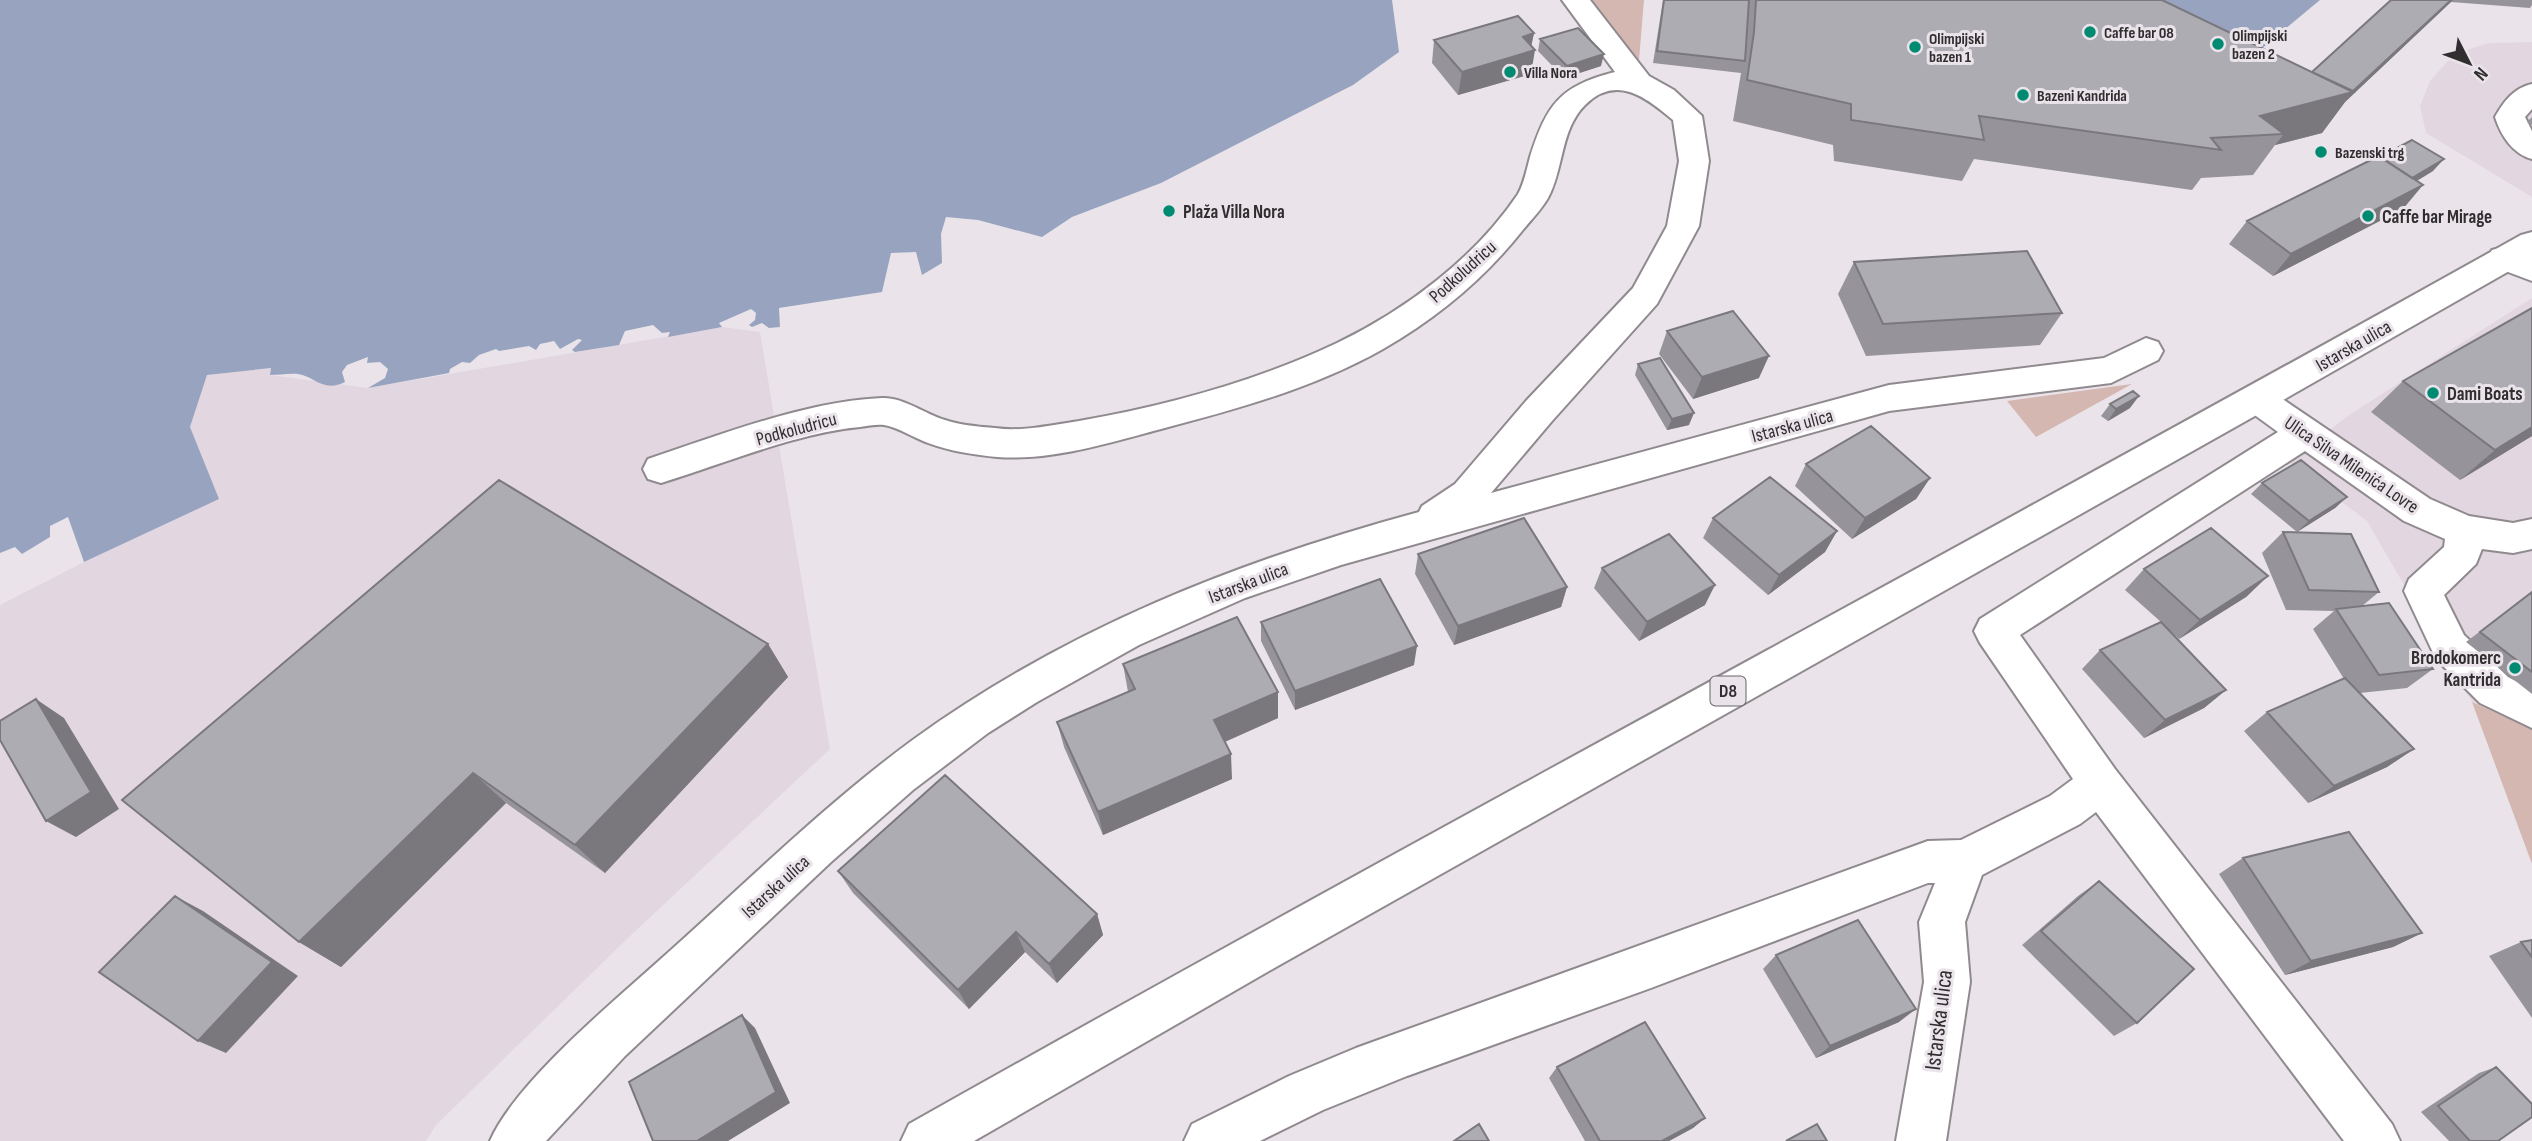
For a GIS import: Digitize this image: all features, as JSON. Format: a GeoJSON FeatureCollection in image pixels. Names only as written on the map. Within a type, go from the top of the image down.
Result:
{"type":"FeatureCollection","features":[{"type":"Feature","properties":{"kind":"street"},"geometry":{"type":"LineString","coordinates":[[1419,529],[1468,494],[1539,411],[1645,296],[1683,226],[1694,160],[1687,116],[1664,97],[1639,83],[1576,0]]}},
{"type":"Feature","properties":{"kind":"street","name":"Podkoludricu"},"geometry":{"type":"LineString","coordinates":[[661,469],[831,416],[886,411],[942,434],[998,443],[1042,441],[1111,429],[1227,398],[1292,376],[1349,352],[1399,324],[1449,289],[1496,242],[1534,195],[1555,126],[1575,98],[1594,87],[1618,80],[1639,83]]}},
{"type":"Feature","properties":{"kind":"street"},"geometry":{"type":"LineString","coordinates":[[2532,93],[2515,108],[2510,117],[2514,130],[2532,149]]}},
{"type":"Feature","properties":{"kind":"street","name":"Istarska ulica"},"geometry":{"type":"LineString","coordinates":[[926,1141],[1591,766],[2256,400],[2523,257]]}},
{"type":"Feature","properties":{"kind":"street","name":"Istarska ulica"},"geometry":{"type":"LineString","coordinates":[[515,1141],[545,1103],[603,1044],[790,871],[927,754],[1033,683],[1150,621],[1299,562],[1889,398],[2111,370],[2146,351]]}},
{"type":"Feature","properties":{"kind":"street","name":"Ulica Silva Milenića Lovre"},"geometry":{"type":"LineString","coordinates":[[2256,400],[2401,501],[2464,531],[2514,538],[2532,534]]}},
{"type":"Feature","properties":{"kind":"street"},"geometry":{"type":"LineString","coordinates":[[2304,434],[1994,631],[2100,783],[2375,1141]]}},
{"type":"Feature","properties":{"kind":"street"},"geometry":{"type":"LineString","coordinates":[[2464,531],[2463,552],[2423,590],[2450,647],[2494,690],[2532,710]]}},
{"type":"Feature","properties":{"kind":"street"},"geometry":{"type":"LineString","coordinates":[[1209,1141],[1258,1114],[1426,1043],[1611,979],[1928,862],[1965,861],[2065,810],[2100,783]]}},
{"type":"Feature","properties":{"kind":"street","name":"Istarska ulica"},"geometry":{"type":"LineString","coordinates":[[1921,1141],[1947,982],[1942,922],[1965,861]]}},
{"type":"Feature","properties":{"kind":"shaded area"},"geometry":{"type":"Polygon","coordinates":[[[1591,0],[1644,0],[1639,60],[1606,23],[1591,0]]]}},
{"type":"Feature","properties":{"kind":"shaded area"},"geometry":{"type":"Polygon","coordinates":[[[2532,42],[2532,197],[2426,133],[2420,106],[2430,81],[2447,62],[2463,51],[2489,43],[2532,42]]]}},
{"type":"Feature","properties":{"kind":"shaded area"},"geometry":{"type":"Polygon","coordinates":[[[2532,298],[2532,729],[2472,702],[2367,521],[2289,462],[2349,415],[2532,298]]]}},
{"type":"Feature","properties":{"kind":"shaded area"},"geometry":{"type":"Polygon","coordinates":[[[722,327],[760,332],[830,749],[629,937],[436,1125],[426,1141],[0,1141],[0,605],[218,499],[190,427],[207,375],[271,368],[270,375],[368,388],[722,327]]]}},
{"type":"Feature","properties":{"kind":"shaded area"},"geometry":{"type":"Polygon","coordinates":[[[2132,384],[2036,437],[2007,401],[2132,384]]]}},
{"type":"Feature","properties":{"kind":"shaded area"},"geometry":{"type":"Polygon","coordinates":[[[2472,702],[2532,729],[2532,864],[2472,702]]]}},
{"type":"Feature","properties":{"kind":"water"},"geometry":{"type":"Polygon","coordinates":[[[0,0],[1392,0],[1399,52],[1353,85],[1161,183],[1072,217],[1042,237],[978,220],[946,217],[941,234],[942,263],[922,275],[916,252],[891,253],[882,292],[779,308],[780,327],[769,328],[762,323],[752,327],[749,325],[755,320],[756,313],[751,309],[719,323],[722,327],[668,337],[670,332],[662,333],[653,325],[625,331],[619,345],[575,352],[572,350],[582,340],[578,339],[560,349],[554,341],[540,344],[536,350],[529,346],[499,351],[496,349],[479,355],[470,363],[462,362],[450,369],[449,373],[368,388],[385,378],[388,369],[380,362],[367,363],[368,357],[347,365],[342,372],[345,382],[331,386],[304,375],[270,375],[271,368],[207,375],[190,427],[219,499],[84,562],[68,517],[50,526],[50,537],[22,554],[15,547],[0,553],[0,0]]]}},
{"type":"Feature","properties":{"kind":"water","name":"Olimpijski bazen 2"},"geometry":{"type":"Polygon","coordinates":[[[2122,0],[2320,0],[2230,75],[2122,0]]]}},
{"type":"Feature","properties":{"kind":"building"},"geometry":{"type":"Polygon","coordinates":[[[1664,0],[1749,0],[1745,61],[1657,51],[1664,0]]]}},
{"type":"Feature","properties":{"kind":"building"},"geometry":{"type":"Polygon","coordinates":[[[1756,0],[2162,0],[2353,92],[2260,116],[2284,134],[2211,138],[2221,150],[1979,116],[1984,140],[1851,120],[1851,104],[1747,80],[1756,0]]]}},
{"type":"Feature","properties":{"kind":"building"},"geometry":{"type":"Polygon","coordinates":[[[2391,0],[2451,0],[2353,91],[2312,72],[2391,0]]]}},
{"type":"Feature","properties":{"kind":"building"},"geometry":{"type":"Polygon","coordinates":[[[1518,16],[1534,33],[1523,37],[1535,50],[1462,72],[1434,40],[1518,16]]]}},
{"type":"Feature","properties":{"kind":"building"},"geometry":{"type":"Polygon","coordinates":[[[1578,28],[1604,54],[1567,66],[1540,39],[1578,28]]]}},
{"type":"Feature","properties":{"kind":"building"},"geometry":{"type":"Polygon","coordinates":[[[2412,140],[2444,159],[2412,178],[2380,157],[2412,140]]]}},
{"type":"Feature","properties":{"kind":"building"},"geometry":{"type":"Polygon","coordinates":[[[2379,156],[2423,185],[2291,254],[2247,221],[2379,156]]]}},
{"type":"Feature","properties":{"kind":"building"},"geometry":{"type":"Polygon","coordinates":[[[2027,251],[2062,313],[1883,324],[1854,262],[2027,251]]]}},
{"type":"Feature","properties":{"kind":"building"},"geometry":{"type":"Polygon","coordinates":[[[2532,308],[2532,427],[2495,450],[2403,381],[2532,308]]]}},
{"type":"Feature","properties":{"kind":"building"},"geometry":{"type":"Polygon","coordinates":[[[1733,311],[1769,356],[1702,377],[1667,331],[1733,311]]]}},
{"type":"Feature","properties":{"kind":"building"},"geometry":{"type":"Polygon","coordinates":[[[1660,358],[1694,413],[1672,419],[1638,364],[1660,358]]]}},
{"type":"Feature","properties":{"kind":"building"},"geometry":{"type":"Polygon","coordinates":[[[2133,391],[2139,396],[2116,409],[2110,404],[2133,391]]]}},
{"type":"Feature","properties":{"kind":"building"},"geometry":{"type":"Polygon","coordinates":[[[1871,426],[1930,478],[1865,518],[1806,464],[1871,426]]]}},
{"type":"Feature","properties":{"kind":"building"},"geometry":{"type":"Polygon","coordinates":[[[2301,460],[2347,497],[2309,521],[2262,483],[2301,460]]]}},
{"type":"Feature","properties":{"kind":"building"},"geometry":{"type":"Polygon","coordinates":[[[1770,477],[1837,531],[1779,575],[1713,518],[1770,477]]]}},
{"type":"Feature","properties":{"kind":"building"},"geometry":{"type":"Polygon","coordinates":[[[499,480],[768,644],[575,845],[473,773],[299,942],[122,800],[499,480]]]}},
{"type":"Feature","properties":{"kind":"building"},"geometry":{"type":"Polygon","coordinates":[[[1524,518],[1567,587],[1458,626],[1418,554],[1524,518]]]}},
{"type":"Feature","properties":{"kind":"building"},"geometry":{"type":"Polygon","coordinates":[[[2211,528],[2268,576],[2200,620],[2144,569],[2211,528]]]}},
{"type":"Feature","properties":{"kind":"building"},"geometry":{"type":"Polygon","coordinates":[[[2283,532],[2351,534],[2379,592],[2309,590],[2283,532]]]}},
{"type":"Feature","properties":{"kind":"building"},"geometry":{"type":"Polygon","coordinates":[[[1669,534],[1715,585],[1647,622],[1602,568],[1669,534]]]}},
{"type":"Feature","properties":{"kind":"building"},"geometry":{"type":"Polygon","coordinates":[[[1380,579],[1417,646],[1295,691],[1261,622],[1380,579]]]}},
{"type":"Feature","properties":{"kind":"building","name":"Brodokomerc Kantrida"},"geometry":{"type":"Polygon","coordinates":[[[2532,592],[2532,672],[2480,632],[2532,592]]]}},
{"type":"Feature","properties":{"kind":"building"},"geometry":{"type":"Polygon","coordinates":[[[2389,603],[2433,669],[2379,675],[2336,609],[2389,603]]]}},
{"type":"Feature","properties":{"kind":"building"},"geometry":{"type":"Polygon","coordinates":[[[1237,617],[1278,692],[1214,720],[1231,754],[1098,812],[1057,722],[1135,689],[1123,664],[1237,617]]]}},
{"type":"Feature","properties":{"kind":"building"},"geometry":{"type":"Polygon","coordinates":[[[2161,622],[2226,690],[2165,720],[2100,650],[2161,622]]]}},
{"type":"Feature","properties":{"kind":"building"},"geometry":{"type":"Polygon","coordinates":[[[2345,678],[2414,749],[2334,786],[2267,712],[2345,678]]]}},
{"type":"Feature","properties":{"kind":"building"},"geometry":{"type":"Polygon","coordinates":[[[36,699],[91,792],[46,821],[0,740],[0,721],[36,699]]]}},
{"type":"Feature","properties":{"kind":"building"},"geometry":{"type":"Polygon","coordinates":[[[945,775],[1097,914],[1049,964],[1016,932],[958,990],[838,871],[945,775]]]}},
{"type":"Feature","properties":{"kind":"building"},"geometry":{"type":"Polygon","coordinates":[[[2349,832],[2422,933],[2311,961],[2243,858],[2349,832]]]}},
{"type":"Feature","properties":{"kind":"building"},"geometry":{"type":"Polygon","coordinates":[[[2099,881],[2194,969],[2137,1023],[2041,931],[2099,881]]]}},
{"type":"Feature","properties":{"kind":"building"},"geometry":{"type":"Polygon","coordinates":[[[175,896],[272,962],[198,1041],[99,972],[175,896]]]}},
{"type":"Feature","properties":{"kind":"building"},"geometry":{"type":"Polygon","coordinates":[[[1858,920],[1916,1009],[1830,1046],[1776,955],[1858,920]]]}},
{"type":"Feature","properties":{"kind":"building"},"geometry":{"type":"Polygon","coordinates":[[[2532,940],[2532,957],[2521,942],[2532,940]]]}},
{"type":"Feature","properties":{"kind":"building"},"geometry":{"type":"Polygon","coordinates":[[[742,1015],[776,1092],[697,1141],[653,1141],[629,1082],[742,1015]]]}},
{"type":"Feature","properties":{"kind":"building"},"geometry":{"type":"Polygon","coordinates":[[[1645,1022],[1705,1118],[1662,1141],[1600,1141],[1557,1067],[1645,1022]]]}},
{"type":"Feature","properties":{"kind":"building"},"geometry":{"type":"Polygon","coordinates":[[[2496,1067],[2532,1104],[2532,1117],[2498,1141],[2470,1141],[2438,1106],[2496,1067]]]}},
{"type":"Feature","properties":{"kind":"building"},"geometry":{"type":"Polygon","coordinates":[[[1479,1124],[1489,1141],[1454,1141],[1479,1124]]]}},
{"type":"Feature","properties":{"kind":"building"},"geometry":{"type":"Polygon","coordinates":[[[1817,1124],[1827,1141],[1786,1141],[1817,1124]]]}},
{"type":"Feature","properties":{"kind":"place","name":"Caffe bar 08"},"geometry":{"type":"Point","coordinates":[2090,32]}},
{"type":"Feature","properties":{"kind":"place","name":"Olimpijski bazen 2"},"geometry":{"type":"Point","coordinates":[2218,44]}},
{"type":"Feature","properties":{"kind":"place","name":"Olimpijski bazen 1"},"geometry":{"type":"Point","coordinates":[1915,47]}},
{"type":"Feature","properties":{"kind":"place","name":"Villa Nora"},"geometry":{"type":"Point","coordinates":[1510,72]}},
{"type":"Feature","properties":{"kind":"place","name":"Bazeni Kandrida"},"geometry":{"type":"Point","coordinates":[2023,95]}},
{"type":"Feature","properties":{"kind":"place","name":"Bazenski trg"},"geometry":{"type":"Point","coordinates":[2321,152]}},
{"type":"Feature","properties":{"kind":"place","name":"Plaža Villa Nora"},"geometry":{"type":"Point","coordinates":[1169,211]}},
{"type":"Feature","properties":{"kind":"place","name":"Caffe bar Mirage"},"geometry":{"type":"Point","coordinates":[2368,216]}},
{"type":"Feature","properties":{"kind":"place","name":"Dami Boats"},"geometry":{"type":"Point","coordinates":[2433,393]}},
{"type":"Feature","properties":{"kind":"place","name":"Brodokomerc Kantrida"},"geometry":{"type":"Point","coordinates":[2515,668]}}]}
